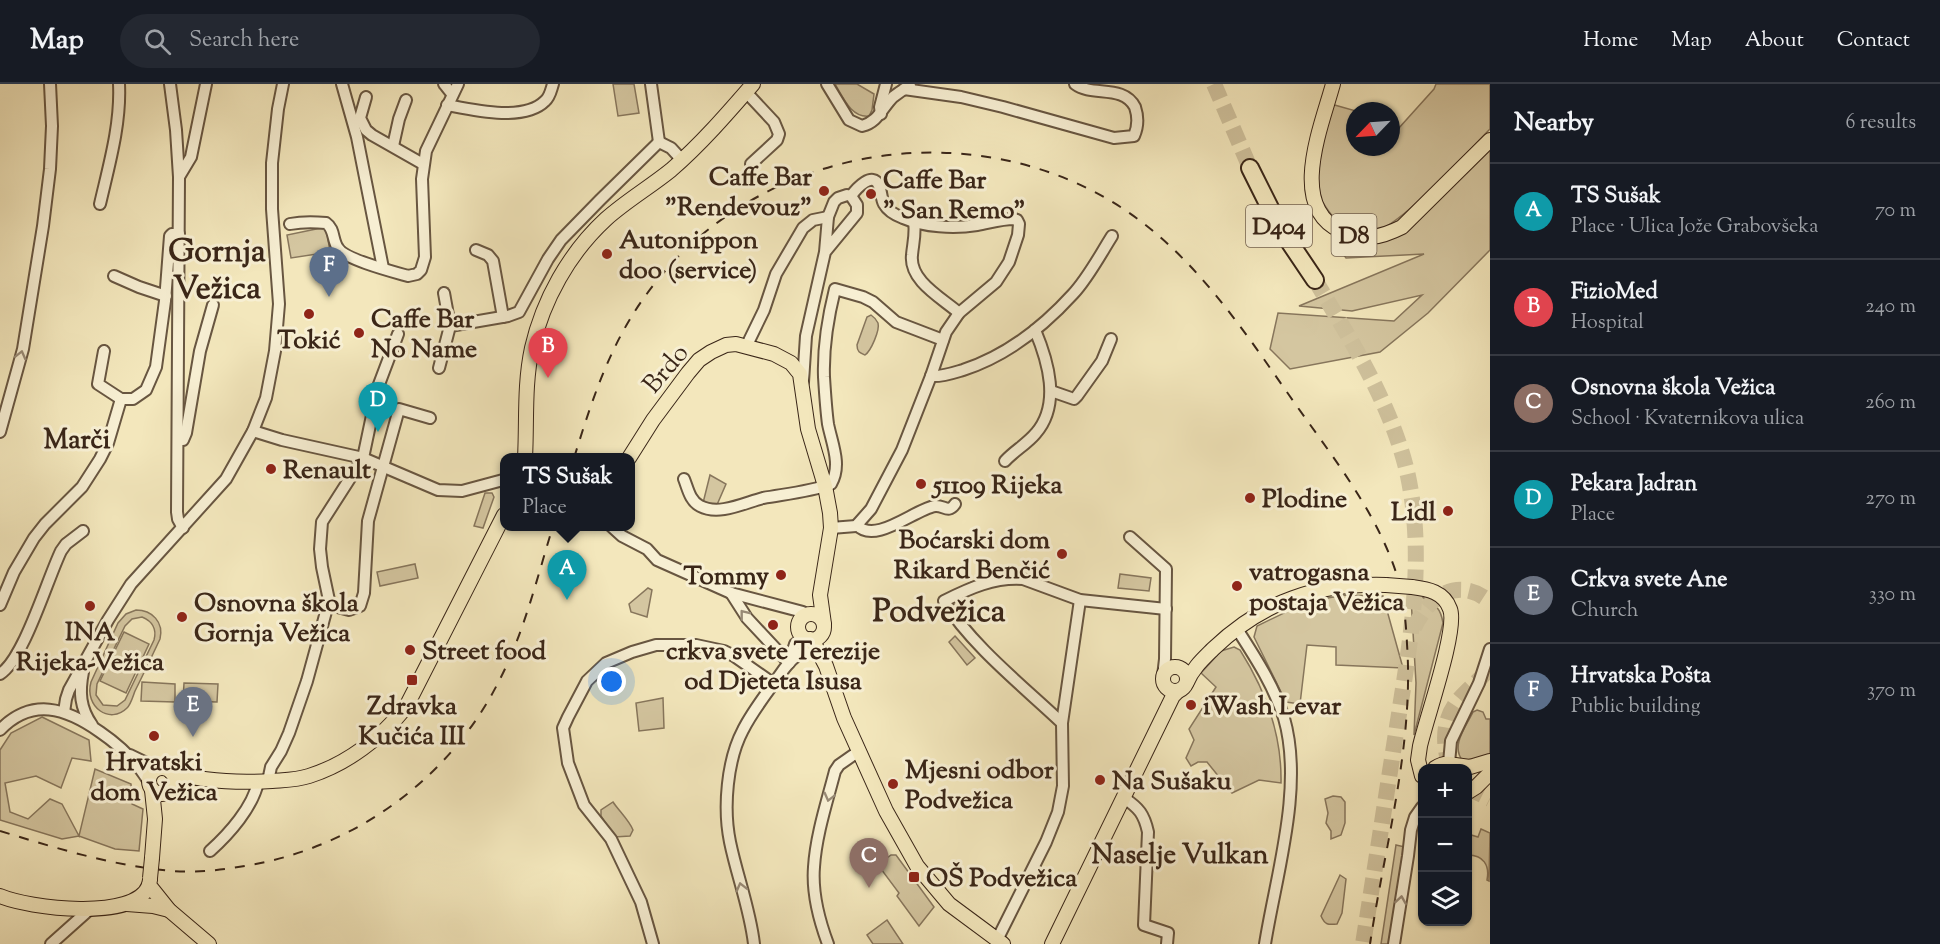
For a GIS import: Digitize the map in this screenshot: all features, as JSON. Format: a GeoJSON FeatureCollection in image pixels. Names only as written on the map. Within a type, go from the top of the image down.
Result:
{"type":"FeatureCollection","features":[{"type":"Feature","properties":{"kind":"highway","name":"D404"},"geometry":{"type":"LineString","coordinates":[[1250,168],[1280,228],[1315,280]]}},
{"type":"Feature","properties":{"kind":"main road","name":"D8"},"geometry":{"type":"LineString","coordinates":[[1333,84],[1317,143],[1311,176],[1312,193],[1318,209],[1328,221],[1337,229],[1350,235],[1368,238],[1386,235],[1402,227],[1490,140]]}},
{"type":"Feature","properties":{"kind":"main road"},"geometry":{"type":"LineString","coordinates":[[526,453],[525,403],[532,347],[541,319],[562,274],[577,251],[606,219],[682,160],[711,132],[750,88]]}},
{"type":"Feature","properties":{"kind":"main road","name":"Brdo"},"geometry":{"type":"LineString","coordinates":[[632,453],[653,420],[699,360],[711,351],[736,344],[774,354],[791,363]]}},
{"type":"Feature","properties":{"kind":"main road"},"geometry":{"type":"LineString","coordinates":[[791,363],[800,374],[808,429],[825,486],[830,513],[831,528],[820,595],[816,606],[806,613],[799,624],[800,632],[824,661]]}},
{"type":"Feature","properties":{"kind":"main road"},"geometry":{"type":"LineString","coordinates":[[155,819],[150,775],[187,783],[296,779],[315,774],[365,747],[394,722],[406,707],[500,523]]}},
{"type":"Feature","properties":{"kind":"main road"},"geometry":{"type":"LineString","coordinates":[[1052,944],[1165,715],[1176,675],[1269,608],[1303,594],[1349,585],[1412,587],[1431,590],[1442,596],[1452,616],[1449,640],[1423,732],[1419,764]]}},
{"type":"Feature","properties":{"kind":"main road"},"geometry":{"type":"LineString","coordinates":[[820,595],[824,661],[836,697],[886,811],[917,866],[949,904],[1000,942]]}},
{"type":"Feature","properties":{"kind":"main road"},"geometry":{"type":"LineString","coordinates":[[806,613],[816,615],[823,627]]}},
{"type":"Feature","properties":{"kind":"main road"},"geometry":{"type":"LineString","coordinates":[[808,639],[818,638],[823,627]]}},
{"type":"Feature","properties":{"kind":"main road"},"geometry":{"type":"LineString","coordinates":[[1419,753],[1422,759],[1430,764]]}},
{"type":"Feature","properties":{"kind":"main road"},"geometry":{"type":"LineString","coordinates":[[1472,766],[1490,761]]}},
{"type":"Feature","properties":{"kind":"main road"},"geometry":{"type":"LineString","coordinates":[[1472,790],[1490,773]]}},
{"type":"Feature","properties":{"kind":"main road"},"geometry":{"type":"LineString","coordinates":[[150,786],[159,794],[167,780]]}},
{"type":"Feature","properties":{"kind":"main road"},"geometry":{"type":"LineString","coordinates":[[127,904],[141,897],[150,882],[155,819],[167,780]]}},
{"type":"Feature","properties":{"kind":"main road"},"geometry":{"type":"LineString","coordinates":[[150,882],[169,910],[208,944]]}},
{"type":"Feature","properties":{"kind":"main road"},"geometry":{"type":"LineString","coordinates":[[0,896],[68,909],[89,910],[127,904],[169,910]]}},
{"type":"Feature","properties":{"kind":"street"},"geometry":{"type":"LineString","coordinates":[[0,432],[23,349],[43,226],[50,169],[52,126],[50,84]]}},
{"type":"Feature","properties":{"kind":"street"},"geometry":{"type":"LineString","coordinates":[[100,204],[117,121],[118,84]]}},
{"type":"Feature","properties":{"kind":"street"},"geometry":{"type":"LineString","coordinates":[[170,84],[179,177],[177,512],[183,528]]}},
{"type":"Feature","properties":{"kind":"street"},"geometry":{"type":"LineString","coordinates":[[179,177],[190,157],[206,84]]}},
{"type":"Feature","properties":{"kind":"street"},"geometry":{"type":"LineString","coordinates":[[66,712],[69,690],[108,620],[131,584],[226,479],[253,431],[266,398],[275,351],[279,286],[272,209],[272,164],[283,84]]}},
{"type":"Feature","properties":{"kind":"street"},"geometry":{"type":"LineString","coordinates":[[342,84],[357,137],[383,268]]}},
{"type":"Feature","properties":{"kind":"street"},"geometry":{"type":"LineString","coordinates":[[290,224],[326,223],[331,226],[336,245],[342,253],[408,276],[413,276],[421,270],[424,264],[425,246],[423,164],[431,138],[455,89],[444,84]]}},
{"type":"Feature","properties":{"kind":"street"},"geometry":{"type":"LineString","coordinates":[[447,105],[480,112],[526,112],[545,102],[553,84]]}},
{"type":"Feature","properties":{"kind":"street"},"geometry":{"type":"LineString","coordinates":[[651,84],[659,142]]}},
{"type":"Feature","properties":{"kind":"street"},"geometry":{"type":"LineString","coordinates":[[827,84],[849,120],[856,125],[868,125],[881,114],[895,96],[908,87],[982,102],[1114,138],[1134,136],[1137,114],[1126,92],[1114,85],[1080,88],[1075,84]]}},
{"type":"Feature","properties":{"kind":"street"},"geometry":{"type":"LineString","coordinates":[[881,114],[880,107],[886,84]]}},
{"type":"Feature","properties":{"kind":"street"},"geometry":{"type":"LineString","coordinates":[[750,88],[774,122],[779,134],[777,140],[751,164]]}},
{"type":"Feature","properties":{"kind":"street"},"geometry":{"type":"LineString","coordinates":[[366,97],[360,113],[362,123],[372,135],[423,164]]}},
{"type":"Feature","properties":{"kind":"street"},"geometry":{"type":"LineString","coordinates":[[393,146],[406,100]]}},
{"type":"Feature","properties":{"kind":"street"},"geometry":{"type":"LineString","coordinates":[[659,142],[671,148],[682,160]]}},
{"type":"Feature","properties":{"kind":"street"},"geometry":{"type":"LineString","coordinates":[[450,326],[519,312],[561,240],[659,142]]}},
{"type":"Feature","properties":{"kind":"street"},"geometry":{"type":"LineString","coordinates":[[831,528],[857,525],[871,509],[910,432],[946,332],[959,313],[984,293],[1004,272],[1018,235],[1019,224],[1014,219],[962,227],[914,221],[892,213],[883,202],[877,182],[872,180],[864,182],[851,196]]}},
{"type":"Feature","properties":{"kind":"street"},"geometry":{"type":"LineString","coordinates":[[803,386],[806,336],[825,252],[828,217],[838,198],[851,196]]}},
{"type":"Feature","properties":{"kind":"street"},"geometry":{"type":"LineString","coordinates":[[825,252],[857,213],[851,196]]}},
{"type":"Feature","properties":{"kind":"street"},"geometry":{"type":"LineString","coordinates":[[746,346],[764,310],[776,274],[803,228],[813,220],[828,217]]}},
{"type":"Feature","properties":{"kind":"street"},"geometry":{"type":"LineString","coordinates":[[914,221],[916,232],[911,256],[916,274],[931,291],[959,313]]}},
{"type":"Feature","properties":{"kind":"street"},"geometry":{"type":"LineString","coordinates":[[104,351],[98,384],[122,399],[133,399],[140,395],[151,382],[156,365],[166,296],[170,236],[179,234]]}},
{"type":"Feature","properties":{"kind":"street"},"geometry":{"type":"LineString","coordinates":[[931,376],[955,372],[989,360],[1011,348],[1035,330],[1074,293],[1112,236]]}},
{"type":"Feature","properties":{"kind":"street"},"geometry":{"type":"LineString","coordinates":[[476,250],[488,255],[493,261],[502,317]]}},
{"type":"Feature","properties":{"kind":"street"},"geometry":{"type":"LineString","coordinates":[[114,276],[166,296]]}},
{"type":"Feature","properties":{"kind":"street"},"geometry":{"type":"LineString","coordinates":[[684,479],[695,503],[703,508],[716,510],[831,484],[836,465],[835,450],[828,423],[824,371],[826,336],[835,289],[863,297],[873,302],[896,322],[943,340]]}},
{"type":"Feature","properties":{"kind":"street"},"geometry":{"type":"LineString","coordinates":[[439,368],[450,326],[444,293]]}},
{"type":"Feature","properties":{"kind":"street"},"geometry":{"type":"LineString","coordinates":[[178,440],[184,439],[186,433],[202,339],[213,305]]}},
{"type":"Feature","properties":{"kind":"street"},"geometry":{"type":"LineString","coordinates":[[1005,461],[1038,431],[1049,410],[1051,391],[1042,346],[1035,330]]}},
{"type":"Feature","properties":{"kind":"street"},"geometry":{"type":"LineString","coordinates":[[210,851],[236,823],[271,768],[289,733],[330,604],[320,549],[322,522],[363,458],[378,387],[398,334]]}},
{"type":"Feature","properties":{"kind":"street"},"geometry":{"type":"LineString","coordinates":[[791,363],[806,336]]}},
{"type":"Feature","properties":{"kind":"street"},"geometry":{"type":"LineString","coordinates":[[1051,391],[1074,399],[1102,361],[1112,339]]}},
{"type":"Feature","properties":{"kind":"street"},"geometry":{"type":"LineString","coordinates":[[0,605],[14,572],[34,538],[82,487],[100,459],[108,443],[122,399]]}},
{"type":"Feature","properties":{"kind":"street"},"geometry":{"type":"LineString","coordinates":[[330,604],[349,610],[360,606],[364,593],[368,521],[399,409],[430,418]]}},
{"type":"Feature","properties":{"kind":"street"},"geometry":{"type":"LineString","coordinates":[[253,431],[282,440],[363,458],[430,487],[450,492],[500,481]]}},
{"type":"Feature","properties":{"kind":"street"},"geometry":{"type":"LineString","coordinates":[[857,525],[867,532],[878,530],[933,506],[948,509],[955,504]]}},
{"type":"Feature","properties":{"kind":"street"},"geometry":{"type":"LineString","coordinates":[[0,674],[7,670],[19,653],[61,551],[66,544],[83,531]]}},
{"type":"Feature","properties":{"kind":"street"},"geometry":{"type":"LineString","coordinates":[[616,531],[647,549],[657,560],[731,592],[806,613]]}},
{"type":"Feature","properties":{"kind":"street"},"geometry":{"type":"LineString","coordinates":[[1130,537],[1166,570],[1166,609],[1176,675]]}},
{"type":"Feature","properties":{"kind":"street"},"geometry":{"type":"LineString","coordinates":[[1062,723],[984,650],[944,601],[981,584],[1013,578],[1023,579],[1080,600],[1166,609]]}},
{"type":"Feature","properties":{"kind":"street"},"geometry":{"type":"LineString","coordinates":[[731,592],[747,618],[789,663]]}},
{"type":"Feature","properties":{"kind":"street"},"geometry":{"type":"LineString","coordinates":[[1000,942],[1058,812],[1063,786],[1062,723],[1080,600]]}},
{"type":"Feature","properties":{"kind":"street"},"geometry":{"type":"LineString","coordinates":[[1237,629],[1276,696],[1289,743],[1291,769],[1288,822],[1265,944]]}},
{"type":"Feature","properties":{"kind":"street"},"geometry":{"type":"LineString","coordinates":[[789,663],[795,644],[808,639]]}},
{"type":"Feature","properties":{"kind":"street"},"geometry":{"type":"LineString","coordinates":[[653,944],[641,902],[611,839],[584,805],[568,763],[563,728],[567,717],[587,681],[606,663],[656,645],[696,645],[724,651],[774,684]]}},
{"type":"Feature","properties":{"kind":"street"},"geometry":{"type":"LineString","coordinates":[[1448,764],[1450,741],[1479,683],[1490,650]]}},
{"type":"Feature","properties":{"kind":"street"},"geometry":{"type":"LineString","coordinates":[[754,944],[729,839],[726,815],[730,773],[743,730],[789,663],[803,651],[811,651],[824,661]]}},
{"type":"Feature","properties":{"kind":"street"},"geometry":{"type":"LineString","coordinates":[[84,666],[80,694],[82,705],[94,728]]}},
{"type":"Feature","properties":{"kind":"street"},"geometry":{"type":"LineString","coordinates":[[45,709],[53,705],[69,690]]}},
{"type":"Feature","properties":{"kind":"street"},"geometry":{"type":"LineString","coordinates":[[66,712],[80,694]]}},
{"type":"Feature","properties":{"kind":"street"},"geometry":{"type":"LineString","coordinates":[[0,730],[14,717],[27,711],[45,709],[66,712],[112,740],[144,774],[150,786]]}},
{"type":"Feature","properties":{"kind":"street"},"geometry":{"type":"LineString","coordinates":[[826,943],[813,883],[813,867],[835,771],[859,751]]}},
{"type":"Feature","properties":{"kind":"street"},"geometry":{"type":"LineString","coordinates":[[125,753],[167,780]]}},
{"type":"Feature","properties":{"kind":"street"},"geometry":{"type":"LineString","coordinates":[[1124,798],[1145,817],[1148,832],[1144,925],[1168,939]]}},
{"type":"Feature","properties":{"kind":"street"},"geometry":{"type":"LineString","coordinates":[[1394,944],[1411,830],[1418,813]]}},
{"type":"Feature","properties":{"kind":"street"},"geometry":{"type":"LineString","coordinates":[[51,944],[89,910]]}},
{"type":"Feature","properties":{"kind":"shaded area"},"geometry":{"type":"Polygon","coordinates":[[[613,84],[634,84],[639,113],[618,116],[613,84]]]}},
{"type":"Feature","properties":{"kind":"shaded area"},"geometry":{"type":"Polygon","coordinates":[[[835,84],[857,84],[874,94],[869,116],[857,114],[852,110],[835,84]]]}},
{"type":"Feature","properties":{"kind":"shaded area"},"geometry":{"type":"Polygon","coordinates":[[[1436,84],[1490,84],[1490,129],[1415,205],[1383,228],[1372,232],[1361,232],[1343,225],[1330,213],[1314,187],[1331,104],[1346,108],[1346,156],[1400,156],[1400,127],[1436,84]]]}},
{"type":"Feature","properties":{"kind":"shaded area"},"geometry":{"type":"Polygon","coordinates":[[[1490,147],[1490,250],[1428,313],[1380,352],[1290,369],[1270,349],[1278,313],[1394,321],[1422,295],[1352,311],[1299,306],[1424,254],[1346,258],[1338,247],[1410,228],[1490,147]]]}},
{"type":"Feature","properties":{"kind":"shaded area"},"geometry":{"type":"Polygon","coordinates":[[[326,227],[330,252],[291,258],[287,235],[326,227]]]}},
{"type":"Feature","properties":{"kind":"shaded area"},"geometry":{"type":"Polygon","coordinates":[[[871,315],[878,323],[878,330],[865,355],[859,352],[857,345],[867,317],[871,315]]]}},
{"type":"Feature","properties":{"kind":"shaded area"},"geometry":{"type":"Polygon","coordinates":[[[710,475],[726,484],[716,507],[703,503],[710,475]]]}},
{"type":"Feature","properties":{"kind":"shaded area"},"geometry":{"type":"Polygon","coordinates":[[[485,493],[492,493],[494,497],[483,528],[474,526],[485,493]]]}},
{"type":"Feature","properties":{"kind":"shaded area"},"geometry":{"type":"Polygon","coordinates":[[[415,564],[418,578],[380,586],[377,572],[415,564]]]}},
{"type":"Feature","properties":{"kind":"shaded area"},"geometry":{"type":"Polygon","coordinates":[[[1120,574],[1151,578],[1149,591],[1118,588],[1120,574]]]}},
{"type":"Feature","properties":{"kind":"shaded area"},"geometry":{"type":"Polygon","coordinates":[[[648,588],[652,590],[647,617],[631,612],[629,604],[648,588]]]}},
{"type":"Feature","properties":{"kind":"shaded area"},"geometry":{"type":"Polygon","coordinates":[[[1346,595],[1383,596],[1403,668],[1336,665],[1336,647],[1307,645],[1300,704],[1286,702],[1254,637],[1257,626],[1309,601],[1346,595]]]}},
{"type":"Feature","properties":{"kind":"shaded area"},"geometry":{"type":"Polygon","coordinates":[[[1422,597],[1437,607],[1443,623],[1414,735],[1416,683],[1411,598],[1422,597]]]}},
{"type":"Feature","properties":{"kind":"shaded area"},"geometry":{"type":"Polygon","coordinates":[[[136,610],[152,615],[160,627],[160,639],[131,702],[120,713],[106,714],[95,706],[91,699],[91,682],[118,623],[126,614],[136,610]],[[142,617],[132,619],[125,626],[97,684],[96,695],[103,705],[117,706],[125,700],[154,640],[154,629],[142,617]]]}},
{"type":"Feature","properties":{"kind":"shaded area"},"geometry":{"type":"Polygon","coordinates":[[[124,632],[149,644],[126,693],[100,681],[124,632]]]}},
{"type":"Feature","properties":{"kind":"shaded area"},"geometry":{"type":"Polygon","coordinates":[[[955,636],[975,658],[967,665],[949,642],[955,636]]]}},
{"type":"Feature","properties":{"kind":"shaded area"},"geometry":{"type":"Polygon","coordinates":[[[1234,647],[1240,650],[1258,681],[1271,714],[1279,747],[1281,783],[1259,780],[1232,793],[1207,762],[1198,762],[1191,766],[1186,758],[1194,740],[1189,729],[1216,687],[1201,673],[1221,651],[1234,647]]]}},
{"type":"Feature","properties":{"kind":"shaded area"},"geometry":{"type":"Polygon","coordinates":[[[142,682],[175,684],[175,702],[141,701],[142,682]]]}},
{"type":"Feature","properties":{"kind":"shaded area"},"geometry":{"type":"Polygon","coordinates":[[[184,683],[218,684],[217,702],[183,701],[184,683]]]}},
{"type":"Feature","properties":{"kind":"shaded area"},"geometry":{"type":"Polygon","coordinates":[[[663,698],[664,728],[639,731],[636,703],[663,698]]]}},
{"type":"Feature","properties":{"kind":"shaded area"},"geometry":{"type":"Polygon","coordinates":[[[1477,710],[1483,712],[1486,719],[1490,719],[1490,756],[1484,759],[1463,761],[1459,755],[1459,743],[1463,730],[1473,712],[1477,710]]]}},
{"type":"Feature","properties":{"kind":"shaded area"},"geometry":{"type":"Polygon","coordinates":[[[42,717],[89,740],[91,761],[72,758],[61,788],[36,776],[5,783],[10,812],[28,819],[50,799],[62,804],[79,836],[62,839],[0,820],[0,750],[11,733],[42,717]]]}},
{"type":"Feature","properties":{"kind":"shaded area"},"geometry":{"type":"Polygon","coordinates":[[[95,769],[131,784],[132,804],[143,809],[139,851],[115,849],[79,836],[95,769]]]}},
{"type":"Feature","properties":{"kind":"shaded area"},"geometry":{"type":"Polygon","coordinates":[[[1333,796],[1341,797],[1345,802],[1345,823],[1341,835],[1331,839],[1331,831],[1326,823],[1328,813],[1325,799],[1333,796]]]}},
{"type":"Feature","properties":{"kind":"shaded area"},"geometry":{"type":"Polygon","coordinates":[[[613,802],[633,830],[630,836],[614,837],[601,816],[601,810],[613,802]]]}},
{"type":"Feature","properties":{"kind":"shaded area"},"geometry":{"type":"Polygon","coordinates":[[[1481,829],[1490,833],[1489,881],[1486,865],[1481,859],[1472,855],[1472,835],[1478,837],[1481,829]]]}},
{"type":"Feature","properties":{"kind":"shaded area"},"geometry":{"type":"Polygon","coordinates":[[[1396,845],[1405,847],[1389,944],[1381,944],[1396,845]]]}},
{"type":"Feature","properties":{"kind":"shaded area"},"geometry":{"type":"Polygon","coordinates":[[[891,855],[896,855],[934,907],[919,926],[897,896],[899,893],[878,865],[891,855]]]}},
{"type":"Feature","properties":{"kind":"shaded area"},"geometry":{"type":"Polygon","coordinates":[[[1340,875],[1346,879],[1342,913],[1337,924],[1325,923],[1321,916],[1340,875]]]}},
{"type":"Feature","properties":{"kind":"shaded area"},"geometry":{"type":"Polygon","coordinates":[[[887,920],[903,944],[873,944],[867,935],[887,920]]]}},
{"type":"Feature","properties":{"kind":"tunnel"},"geometry":{"type":"LineString","coordinates":[[1214,84],[1250,168]]}},
{"type":"Feature","properties":{"kind":"tunnel"},"geometry":{"type":"LineString","coordinates":[[1315,280],[1369,375],[1392,424],[1408,476],[1416,541],[1416,573],[1410,637],[1363,944]]}},
{"type":"Feature","properties":{"kind":"tunnel"},"geometry":{"type":"LineString","coordinates":[[1414,628],[1428,606],[1436,598],[1446,593],[1467,590],[1490,602]]}},
{"type":"Feature","properties":{"kind":"tunnel"},"geometry":{"type":"LineString","coordinates":[[1449,764],[1445,733],[1452,709],[1490,667]]}},
{"type":"Feature","properties":{"kind":"tunnel"},"geometry":{"type":"LineString","coordinates":[[1472,790],[1490,799]]}},
{"type":"Feature","properties":{"kind":"railway"},"geometry":{"type":"LineString","coordinates":[[576,453],[603,373],[622,333],[646,295],[691,244],[745,204],[805,175],[869,158],[935,153],[1001,159],[1065,178],[1125,210],[1174,249],[1235,319],[1352,485],[1379,532],[1399,582],[1407,644],[1406,719],[1397,794],[1370,944]]}},
{"type":"Feature","properties":{"kind":"railway"},"geometry":{"type":"LineString","coordinates":[[0,831],[106,861],[150,869],[190,872],[245,866],[285,857],[324,843],[360,826],[394,804],[425,778],[454,749],[478,717],[499,681],[516,644],[551,531]]}},
{"type":"Feature","properties":{"kind":"place","name":"Caffe Bar \"Rendevouz\""},"geometry":{"type":"Point","coordinates":[824,191]}},
{"type":"Feature","properties":{"kind":"place","name":"Caffe Bar \" San Remo\""},"geometry":{"type":"Point","coordinates":[871,194]}},
{"type":"Feature","properties":{"kind":"place","name":"Autonippon doo (service)"},"geometry":{"type":"Point","coordinates":[607,254]}},
{"type":"Feature","properties":{"kind":"place","name":"Hrvatska Pošta"},"geometry":{"type":"Point","coordinates":[329,297]}},
{"type":"Feature","properties":{"kind":"place","name":"Tokić"},"geometry":{"type":"Point","coordinates":[309,314]}},
{"type":"Feature","properties":{"kind":"place","name":"Caffe Bar No Name"},"geometry":{"type":"Point","coordinates":[359,333]}},
{"type":"Feature","properties":{"kind":"place","name":"FizioMed"},"geometry":{"type":"Point","coordinates":[548,378]}},
{"type":"Feature","properties":{"kind":"place","name":"Pekara Jadran"},"geometry":{"type":"Point","coordinates":[378,432]}},
{"type":"Feature","properties":{"kind":"place","name":"Renault"},"geometry":{"type":"Point","coordinates":[271,469]}},
{"type":"Feature","properties":{"kind":"place","name":"51109 Rijeka"},"geometry":{"type":"Point","coordinates":[921,484]}},
{"type":"Feature","properties":{"kind":"place","name":"Plodine"},"geometry":{"type":"Point","coordinates":[1250,498]}},
{"type":"Feature","properties":{"kind":"place","name":"Lidl"},"geometry":{"type":"Point","coordinates":[1448,511]}},
{"type":"Feature","properties":{"kind":"place","name":"Boćarski dom Rikard Benčić"},"geometry":{"type":"Point","coordinates":[1062,554]}},
{"type":"Feature","properties":{"kind":"place","name":"Tommy"},"geometry":{"type":"Point","coordinates":[781,575]}},
{"type":"Feature","properties":{"kind":"place","name":"vatrogasna postaja Vežica"},"geometry":{"type":"Point","coordinates":[1237,586]}},
{"type":"Feature","properties":{"kind":"place","name":"TS Sušak"},"geometry":{"type":"Point","coordinates":[567,600]}},
{"type":"Feature","properties":{"kind":"place","name":"INA Rijeka-Vežica"},"geometry":{"type":"Point","coordinates":[90,606]}},
{"type":"Feature","properties":{"kind":"place","name":"Osnovna škola Gornja Vežica"},"geometry":{"type":"Point","coordinates":[182,617]}},
{"type":"Feature","properties":{"kind":"place","name":"crkva svete Terezije od Djeteta Isusa"},"geometry":{"type":"Point","coordinates":[773,625]}},
{"type":"Feature","properties":{"kind":"place","name":"Street food"},"geometry":{"type":"Point","coordinates":[410,650]}},
{"type":"Feature","properties":{"kind":"place","name":"Zdravka Kučića III"},"geometry":{"type":"Point","coordinates":[412,680]}},
{"type":"Feature","properties":{"kind":"place","name":"iWash Levar"},"geometry":{"type":"Point","coordinates":[1191,705]}},
{"type":"Feature","properties":{"kind":"place","name":"Hrvatski dom Vežica"},"geometry":{"type":"Point","coordinates":[154,736]}},
{"type":"Feature","properties":{"kind":"place","name":"Crkva svete Ane"},"geometry":{"type":"Point","coordinates":[193,737]}},
{"type":"Feature","properties":{"kind":"place","name":"Na Sušaku"},"geometry":{"type":"Point","coordinates":[1100,780]}},
{"type":"Feature","properties":{"kind":"place","name":"Mjesni odbor Podvežica"},"geometry":{"type":"Point","coordinates":[893,784]}},
{"type":"Feature","properties":{"kind":"place","name":"OŠ Podvežica"},"geometry":{"type":"Point","coordinates":[914,877]}},
{"type":"Feature","properties":{"kind":"place","name":"Osnovna škola Vežica"},"geometry":{"type":"Point","coordinates":[869,888]}},
{"type":"Feature","properties":{"kind":"district","name":"Gornja Vežica"},"geometry":{"type":"Point","coordinates":[217,268]}},
{"type":"Feature","properties":{"kind":"district","name":"Marči"},"geometry":{"type":"Point","coordinates":[77,439]}},
{"type":"Feature","properties":{"kind":"district","name":"Podvežica"},"geometry":{"type":"Point","coordinates":[939,610]}},
{"type":"Feature","properties":{"kind":"district","name":"Naselje Vulkan"},"geometry":{"type":"Point","coordinates":[1180,854]}}]}
